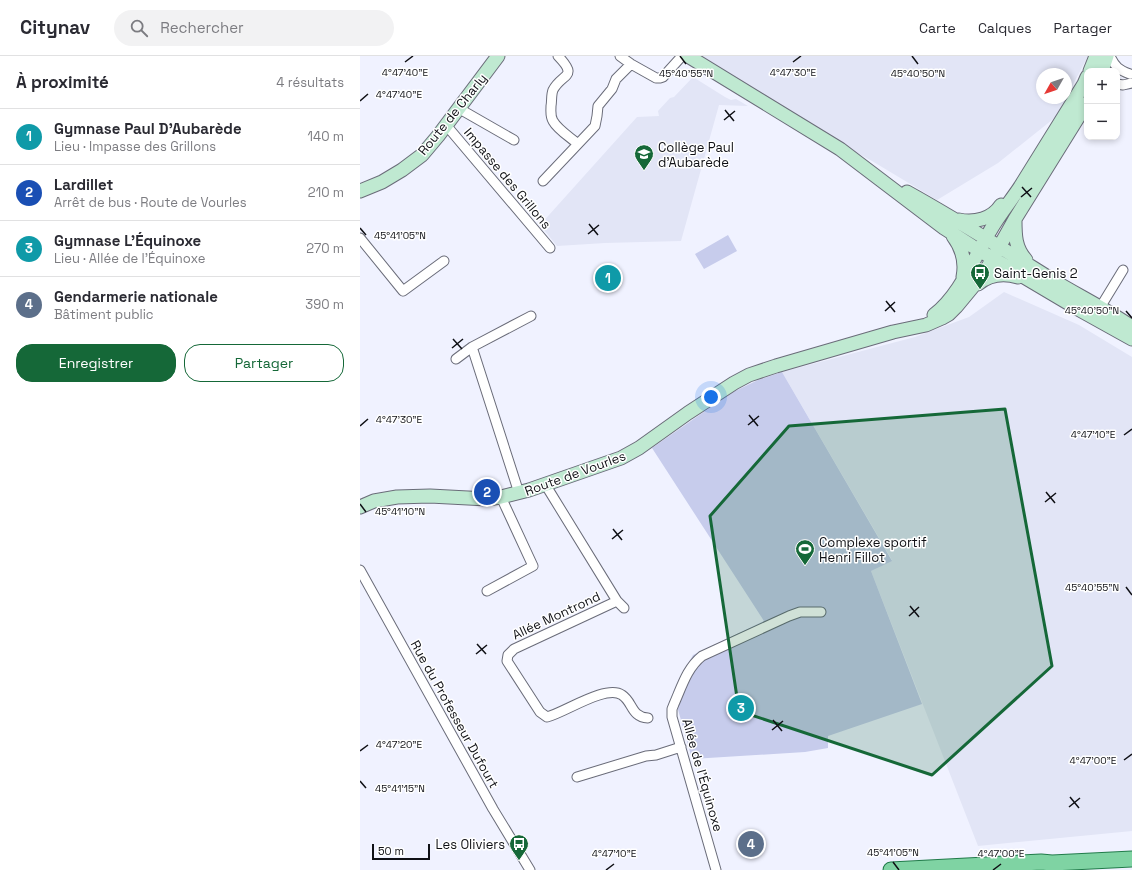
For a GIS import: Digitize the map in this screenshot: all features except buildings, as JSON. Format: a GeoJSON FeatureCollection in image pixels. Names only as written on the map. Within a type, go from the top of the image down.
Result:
{"type":"FeatureCollection","features":[{"type":"Feature","properties":{"kind":"main road"},"geometry":{"type":"LineString","coordinates":[[1041,862],[1052,859],[1132,851]]}},
{"type":"Feature","properties":{"kind":"main road"},"geometry":{"type":"LineString","coordinates":[[891,870],[1132,859]]}},
{"type":"Feature","properties":{"kind":"street","name":"Route de Charly"},"geometry":{"type":"LineString","coordinates":[[360,191],[382,182],[422,155],[498,56]]}},
{"type":"Feature","properties":{"kind":"street"},"geometry":{"type":"LineString","coordinates":[[558,56],[566,64],[568,72],[553,92],[551,117],[554,122],[578,144]]}},
{"type":"Feature","properties":{"kind":"street"},"geometry":{"type":"LineString","coordinates":[[620,56],[656,78],[663,77],[682,56],[840,149],[944,228],[956,240],[962,251],[967,284],[995,275],[1010,275],[1026,279],[1097,313],[1132,327]]}},
{"type":"Feature","properties":{"kind":"street"},"geometry":{"type":"LineString","coordinates":[[1091,68],[1096,56]]}},
{"type":"Feature","properties":{"kind":"street"},"geometry":{"type":"LineString","coordinates":[[1096,56],[1096,68]]}},
{"type":"Feature","properties":{"kind":"street"},"geometry":{"type":"LineString","coordinates":[[1103,68],[1107,56]]}},
{"type":"Feature","properties":{"kind":"street"},"geometry":{"type":"LineString","coordinates":[[1110,56],[1115,66],[1131,77]]}},
{"type":"Feature","properties":{"kind":"street"},"geometry":{"type":"LineString","coordinates":[[543,181],[594,126],[598,106],[612,89],[616,78],[631,64]]}},
{"type":"Feature","properties":{"kind":"street"},"geometry":{"type":"LineString","coordinates":[[1120,76],[1131,77]]}},
{"type":"Feature","properties":{"kind":"street"},"geometry":{"type":"LineString","coordinates":[[1120,84],[1123,85],[1131,77]]}},
{"type":"Feature","properties":{"kind":"street","name":"Route de Vourles"},"geometry":{"type":"LineString","coordinates":[[989,248],[1003,211],[1011,202],[1084,84]]}},
{"type":"Feature","properties":{"kind":"street","name":"Route de Vourles"},"geometry":{"type":"LineString","coordinates":[[361,505],[397,497],[430,496],[487,499],[519,493],[621,458],[639,448],[734,383],[749,375],[906,329],[934,315],[967,284],[989,248],[1015,219],[1086,104]]}},
{"type":"Feature","properties":{"kind":"street"},"geometry":{"type":"LineString","coordinates":[[458,108],[514,140]]}},
{"type":"Feature","properties":{"kind":"street"},"geometry":{"type":"LineString","coordinates":[[1061,121],[1070,120],[1080,115]]}},
{"type":"Feature","properties":{"kind":"street","name":"Impasse des Grillons"},"geometry":{"type":"LineString","coordinates":[[446,125],[550,248]]}},
{"type":"Feature","properties":{"kind":"street"},"geometry":{"type":"LineString","coordinates":[[874,174],[938,208],[955,219],[1026,279]]}},
{"type":"Feature","properties":{"kind":"street"},"geometry":{"type":"LineString","coordinates":[[955,219],[973,221],[992,215],[998,210],[1006,199],[1020,187]]}},
{"type":"Feature","properties":{"kind":"street"},"geometry":{"type":"LineString","coordinates":[[1015,219],[1015,233],[1018,247],[1023,256],[1033,267]]}},
{"type":"Feature","properties":{"kind":"street"},"geometry":{"type":"LineString","coordinates":[[944,228],[961,232],[1029,272],[1052,279]]}},
{"type":"Feature","properties":{"kind":"street"},"geometry":{"type":"LineString","coordinates":[[360,238],[403,291],[444,261]]}},
{"type":"Feature","properties":{"kind":"street"},"geometry":{"type":"LineString","coordinates":[[989,248],[1033,267],[1052,279],[1132,339]]}},
{"type":"Feature","properties":{"kind":"street"},"geometry":{"type":"LineString","coordinates":[[1097,313],[1123,270]]}},
{"type":"Feature","properties":{"kind":"street"},"geometry":{"type":"LineString","coordinates":[[456,359],[472,347],[531,316]]}},
{"type":"Feature","properties":{"kind":"street"},"geometry":{"type":"LineString","coordinates":[[472,347],[519,493]]}},
{"type":"Feature","properties":{"kind":"street"},"geometry":{"type":"LineString","coordinates":[[545,484],[617,601],[624,608]]}},
{"type":"Feature","properties":{"kind":"street"},"geometry":{"type":"LineString","coordinates":[[487,591],[532,566],[501,497]]}},
{"type":"Feature","properties":{"kind":"street","name":"Rue du Professeur Dufourt"},"geometry":{"type":"LineString","coordinates":[[360,570],[493,810],[530,870]]}},
{"type":"Feature","properties":{"kind":"street","name":"Allée Montrond"},"geometry":{"type":"LineString","coordinates":[[617,601],[514,649],[508,655],[508,661],[540,712],[547,717],[555,715],[596,696],[615,692],[622,695],[636,713],[642,718],[648,718]]}},
{"type":"Feature","properties":{"kind":"street","name":"Allée de l'Équinoxe"},"geometry":{"type":"LineString","coordinates":[[716,870],[672,717],[672,709],[689,670],[697,661],[709,652],[800,612],[821,612]]}},
{"type":"Feature","properties":{"kind":"street"},"geometry":{"type":"LineString","coordinates":[[577,777],[681,747]]}},
{"type":"Feature","properties":{"kind":"highlighted area"},"geometry":{"type":"Polygon","coordinates":[[[1005,409],[1052,666],[932,775],[739,711],[710,516],[789,426],[1005,409]]]}},
{"type":"Feature","properties":{"kind":"shaded area"},"geometry":{"type":"Polygon","coordinates":[[[692,56],[1088,56],[1072,87],[1072,68],[1036,68],[1036,104],[1063,104],[1057,116],[998,163],[937,200],[872,161],[804,124],[692,56]]]}},
{"type":"Feature","properties":{"kind":"shaded area","name":"Collège Paul d'Aubarède"},"geometry":{"type":"Polygon","coordinates":[[[693,77],[725,97],[731,100],[736,99],[748,106],[719,105],[681,241],[557,246],[540,225],[637,117],[659,116],[658,111],[693,77]]]}},
{"type":"Feature","properties":{"kind":"shaded area"},"geometry":{"type":"Polygon","coordinates":[[[728,235],[737,251],[704,269],[695,254],[728,235]]]}},
{"type":"Feature","properties":{"kind":"shaded area"},"geometry":{"type":"Polygon","coordinates":[[[1004,292],[1079,325],[1132,357],[1132,831],[978,846],[871,571],[892,560],[782,372],[915,337],[969,317],[1004,292]]]}},
{"type":"Feature","properties":{"kind":"shaded area","name":"Complexe sportif Henri Fillot"},"geometry":{"type":"Polygon","coordinates":[[[782,372],[892,561],[871,571],[922,704],[828,736],[828,748],[805,752],[692,759],[673,692],[693,655],[764,621],[652,448],[731,393],[758,380],[782,372]]]}},
{"type":"Feature","properties":{"kind":"place","name":"Collège Paul d'Aubarède"},"geometry":{"type":"Point","coordinates":[644,171]}},
{"type":"Feature","properties":{"kind":"place","name":"Gymnase Paul D'Aubarède"},"geometry":{"type":"Point","coordinates":[608,278]}},
{"type":"Feature","properties":{"kind":"place","name":"Saint-Genis 2"},"geometry":{"type":"Point","coordinates":[980,290]}},
{"type":"Feature","properties":{"kind":"place","name":"Lardillet"},"geometry":{"type":"Point","coordinates":[487,492]}},
{"type":"Feature","properties":{"kind":"place","name":"Complexe sportif Henri Fillot"},"geometry":{"type":"Point","coordinates":[805,566]}},
{"type":"Feature","properties":{"kind":"place","name":"Gymnase L'Équinoxe"},"geometry":{"type":"Point","coordinates":[741,708]}},
{"type":"Feature","properties":{"kind":"place","name":"Gendarmerie nationale"},"geometry":{"type":"Point","coordinates":[751,844]}},
{"type":"Feature","properties":{"kind":"place","name":"Les Oliviers"},"geometry":{"type":"Point","coordinates":[519,861]}}]}
